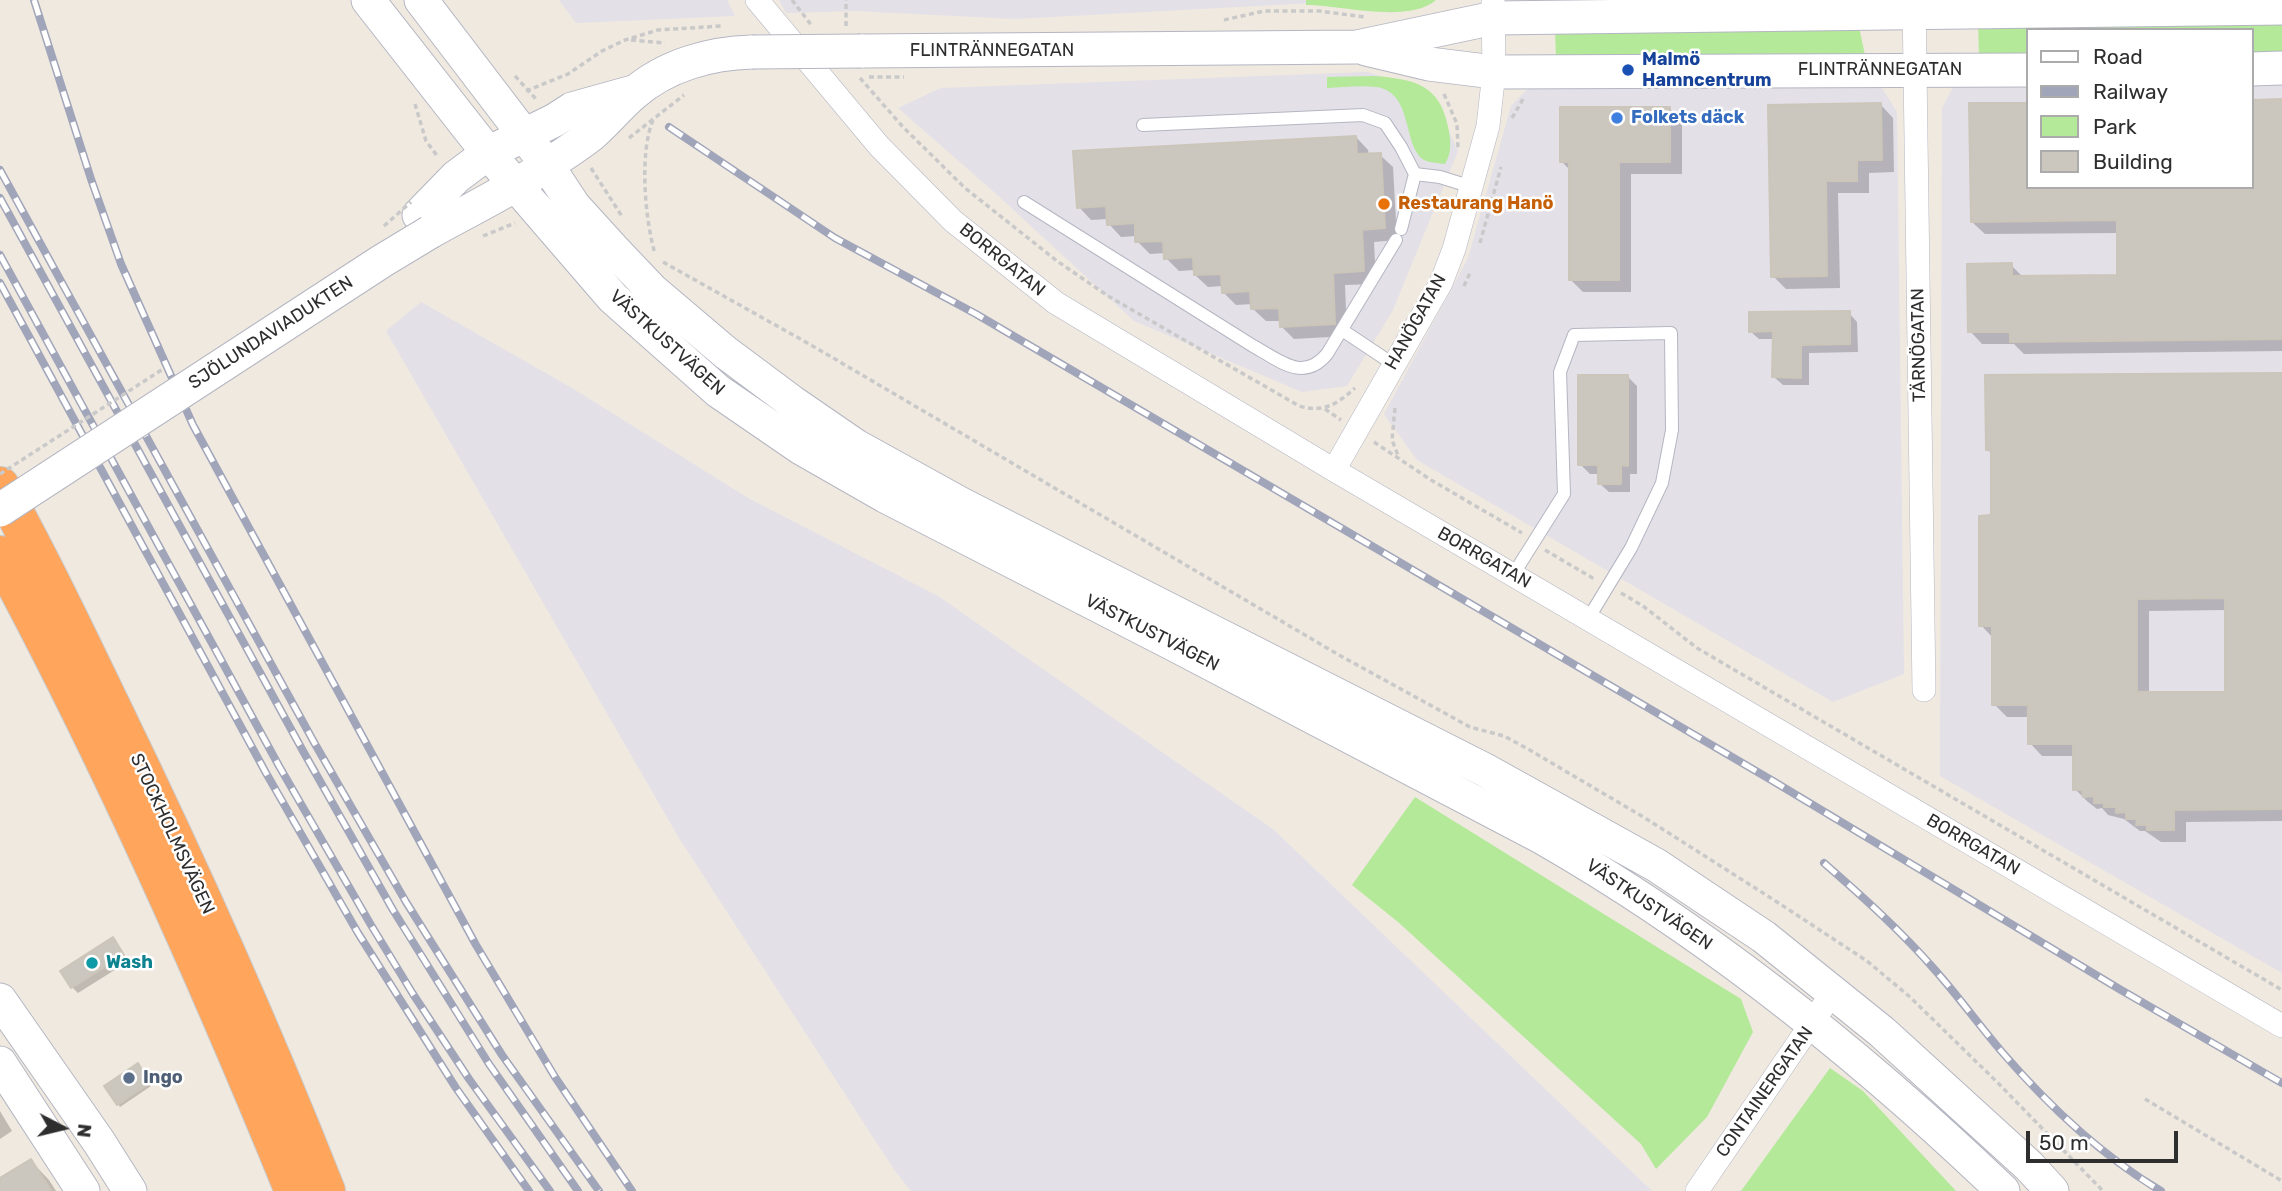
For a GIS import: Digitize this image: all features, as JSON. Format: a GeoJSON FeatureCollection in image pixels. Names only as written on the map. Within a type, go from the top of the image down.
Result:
{"type":"FeatureCollection","features":[{"type":"Feature","properties":{"kind":"highway","name":"STOCKHOLMSVÄGEN"},"geometry":{"type":"LineString","coordinates":[[0,489],[57,594],[160,809],[265,1042],[326,1191]]}},
{"type":"Feature","properties":{"kind":"highway","name":"STOCKHOLMSVÄGEN"},"geometry":{"type":"LineString","coordinates":[[0,555],[135,823],[230,1036],[295,1191]]}},
{"type":"Feature","properties":{"kind":"main road","name":"VÄSTKUSTVÄGEN"},"geometry":{"type":"LineString","coordinates":[[368,0],[488,153],[614,298],[719,391],[801,448],[885,496],[1544,838],[1602,872],[1677,922],[1814,1022],[1938,1129],[2003,1191]]}},
{"type":"Feature","properties":{"kind":"main road","name":"VÄSTKUSTVÄGEN"},"geometry":{"type":"LineString","coordinates":[[421,0],[547,165],[574,206],[652,290],[725,352],[856,446],[961,504],[1485,770],[1656,865],[1763,937],[1833,992],[1953,1095],[2052,1191]]}},
{"type":"Feature","properties":{"kind":"main road","name":"FLINTRÄNNEGATAN"},"geometry":{"type":"LineString","coordinates":[[547,165],[590,135],[645,105],[670,71],[704,57],[752,52],[1362,32],[1493,9],[1914,6],[2282,8]]}},
{"type":"Feature","properties":{"kind":"main road","name":"FLINTRÄNNEGATAN"},"geometry":{"type":"LineString","coordinates":[[1362,32],[1429,65],[1494,72],[2026,70]]}},
{"type":"Feature","properties":{"kind":"main road"},"geometry":{"type":"LineString","coordinates":[[2254,69],[2282,68]]}},
{"type":"Feature","properties":{"kind":"main road","name":"FLINTRÄNNEGATAN"},"geometry":{"type":"LineString","coordinates":[[523,134],[572,109],[645,105]]}},
{"type":"Feature","properties":{"kind":"main road","name":"SJÖLUNDAVIADUKTEN"},"geometry":{"type":"LineString","coordinates":[[0,510],[346,284],[425,224],[456,177],[488,153],[523,134]]}},
{"type":"Feature","properties":{"kind":"main road","name":"SJÖLUNDAVIADUKTEN"},"geometry":{"type":"LineString","coordinates":[[0,489],[375,249],[425,224],[516,186],[547,165]]}},
{"type":"Feature","properties":{"kind":"main road"},"geometry":{"type":"LineString","coordinates":[[0,1000],[130,1191]]}},
{"type":"Feature","properties":{"kind":"main road"},"geometry":{"type":"LineString","coordinates":[[0,1063],[83,1191]]}},
{"type":"Feature","properties":{"kind":"street","name":"BORRGATAN"},"geometry":{"type":"LineString","coordinates":[[757,0],[879,146],[953,221],[1056,303],[1334,470],[2282,1026]]}},
{"type":"Feature","properties":{"kind":"street","name":"TÄRNÖGATAN"},"geometry":{"type":"LineString","coordinates":[[1914,6],[1924,690]]}},
{"type":"Feature","properties":{"kind":"street","name":"HANÖGATAN"},"geometry":{"type":"LineString","coordinates":[[1334,470],[1386,359],[1441,284],[1454,249],[1463,184],[1488,126],[1494,72],[1493,9]]}},
{"type":"Feature","properties":{"kind":"street","name":"CONTAINERGATAN"},"geometry":{"type":"LineString","coordinates":[[1697,1191],[1833,992]]}},
{"type":"Feature","properties":{"kind":"lane"},"geometry":{"type":"LineString","coordinates":[[1024,202],[1287,365],[1303,369],[1317,366],[1342,330],[1399,234],[1415,174],[1385,123],[1363,115],[1143,125]]}},
{"type":"Feature","properties":{"kind":"lane"},"geometry":{"type":"LineString","coordinates":[[1415,174],[1463,184]]}},
{"type":"Feature","properties":{"kind":"lane"},"geometry":{"type":"LineString","coordinates":[[1342,330],[1386,359]]}},
{"type":"Feature","properties":{"kind":"lane"},"geometry":{"type":"LineString","coordinates":[[1513,575],[1564,494],[1560,372],[1574,335],[1671,333],[1672,430],[1662,483],[1631,548],[1588,619]]}},
{"type":"Feature","properties":{"kind":"path"},"geometry":{"type":"LineString","coordinates":[[792,0],[812,26]]}},
{"type":"Feature","properties":{"kind":"path"},"geometry":{"type":"LineString","coordinates":[[846,0],[854,50],[903,127],[965,188],[1057,261],[1108,296],[1299,406],[1312,410],[1325,409],[1336,404],[1386,359]]}},
{"type":"Feature","properties":{"kind":"path"},"geometry":{"type":"LineString","coordinates":[[1242,16],[1264,11],[1319,11],[1362,32]]}},
{"type":"Feature","properties":{"kind":"path"},"geometry":{"type":"LineString","coordinates":[[1264,11],[1264,21]]}},
{"type":"Feature","properties":{"kind":"path"},"geometry":{"type":"LineString","coordinates":[[527,90],[568,74],[602,51],[625,40],[658,30],[729,26]]}},
{"type":"Feature","properties":{"kind":"path"},"geometry":{"type":"LineString","coordinates":[[1436,89],[1444,94],[1457,124],[1463,184]]}},
{"type":"Feature","properties":{"kind":"path"},"geometry":{"type":"LineString","coordinates":[[625,141],[645,105],[688,92]]}},
{"type":"Feature","properties":{"kind":"path"},"geometry":{"type":"LineString","coordinates":[[414,100],[426,141],[441,160]]}},
{"type":"Feature","properties":{"kind":"path"},"geometry":{"type":"LineString","coordinates":[[645,105],[648,225],[657,258]]}},
{"type":"Feature","properties":{"kind":"path"},"geometry":{"type":"LineString","coordinates":[[596,162],[591,167],[628,225]]}},
{"type":"Feature","properties":{"kind":"path"},"geometry":{"type":"LineString","coordinates":[[649,249],[657,258],[821,351],[1339,656],[1470,727],[1504,736],[1528,749],[1645,818],[1774,900],[1867,961],[1910,998],[2008,1093],[2103,1191]]}},
{"type":"Feature","properties":{"kind":"path"},"geometry":{"type":"LineString","coordinates":[[1399,459],[1643,607],[1697,648],[2282,990]]}},
{"type":"Feature","properties":{"kind":"path"},"geometry":{"type":"LineString","coordinates":[[2145,1099],[2282,1181]]}},
{"type":"Feature","properties":{"kind":"shaded area"},"geometry":{"type":"Polygon","coordinates":[[[559,0],[727,0],[735,16],[576,23],[559,0]]]}},
{"type":"Feature","properties":{"kind":"shaded area"},"geometry":{"type":"Polygon","coordinates":[[[779,0],[1369,0],[1015,19],[856,11],[786,13],[779,0]]]}},
{"type":"Feature","properties":{"kind":"shaded area"},"geometry":{"type":"Polygon","coordinates":[[[1368,72],[1432,95],[1458,151],[1393,310],[1347,386],[1302,392],[1134,321],[898,108],[941,88],[1368,72]]]}},
{"type":"Feature","properties":{"kind":"shaded area"},"geometry":{"type":"Polygon","coordinates":[[[1959,76],[2026,76],[2026,189],[2254,189],[2254,77],[2282,77],[2282,973],[1940,776],[1942,108],[1959,76]]]}},
{"type":"Feature","properties":{"kind":"shaded area"},"geometry":{"type":"Polygon","coordinates":[[[1536,80],[1882,88],[1897,112],[1904,674],[1833,702],[1417,460],[1384,414],[1468,258],[1511,106],[1536,80]]]}},
{"type":"Feature","properties":{"kind":"shaded area"},"geometry":{"type":"Polygon","coordinates":[[[421,302],[572,388],[748,498],[938,596],[1274,830],[1652,1191],[911,1191],[895,1171],[679,838],[386,331],[421,302]]]}},
{"type":"Feature","properties":{"kind":"green space"},"geometry":{"type":"Polygon","coordinates":[[[1306,0],[1436,0],[1424,7],[1392,12],[1306,5],[1306,0]]]}},
{"type":"Feature","properties":{"kind":"green space"},"geometry":{"type":"Polygon","coordinates":[[[2282,17],[2282,56],[2254,56],[2254,28],[2026,28],[2026,58],[1979,58],[1978,20],[2282,17]]]}},
{"type":"Feature","properties":{"kind":"green space"},"geometry":{"type":"Polygon","coordinates":[[[1858,22],[1866,60],[1556,61],[1555,28],[1858,22]]]}},
{"type":"Feature","properties":{"kind":"green space"},"geometry":{"type":"Polygon","coordinates":[[[1374,76],[1401,79],[1423,86],[1439,101],[1450,137],[1450,151],[1445,164],[1426,161],[1417,153],[1402,109],[1388,91],[1370,86],[1327,88],[1327,77],[1374,76]]]}},
{"type":"Feature","properties":{"kind":"green space"},"geometry":{"type":"Polygon","coordinates":[[[1415,797],[1741,999],[1753,1032],[1707,1117],[1656,1169],[1641,1144],[1398,922],[1352,885],[1415,797]]]}},
{"type":"Feature","properties":{"kind":"green space"},"geometry":{"type":"Polygon","coordinates":[[[1830,1068],[1863,1091],[1956,1191],[1741,1191],[1830,1068]]]}},
{"type":"Feature","properties":{"kind":"building"},"geometry":{"type":"Polygon","coordinates":[[[2282,99],[2282,339],[2010,342],[2010,332],[1968,332],[1967,264],[2012,263],[2012,276],[2117,275],[2117,220],[1971,222],[1969,103],[2026,103],[2026,189],[2254,189],[2254,100],[2282,99]]]}},
{"type":"Feature","properties":{"kind":"building"},"geometry":{"type":"Polygon","coordinates":[[[1881,103],[1882,160],[1857,160],[1857,181],[1826,181],[1827,276],[1771,277],[1768,105],[1881,103]]]}},
{"type":"Feature","properties":{"kind":"building"},"geometry":{"type":"Polygon","coordinates":[[[1560,107],[1670,107],[1670,162],[1619,162],[1619,280],[1569,280],[1569,162],[1560,162],[1560,107]]]}},
{"type":"Feature","properties":{"kind":"building"},"geometry":{"type":"Polygon","coordinates":[[[1356,136],[1357,154],[1381,153],[1385,228],[1362,230],[1364,271],[1333,273],[1335,324],[1280,327],[1279,308],[1251,309],[1250,291],[1222,293],[1221,274],[1194,275],[1193,257],[1164,259],[1163,241],[1135,242],[1135,223],[1107,225],[1106,206],[1077,208],[1073,151],[1356,136]]]}},
{"type":"Feature","properties":{"kind":"building"},"geometry":{"type":"Polygon","coordinates":[[[1850,311],[1850,344],[1801,345],[1801,378],[1772,377],[1773,331],[1749,332],[1749,312],[1850,311]]]}},
{"type":"Feature","properties":{"kind":"building"},"geometry":{"type":"Polygon","coordinates":[[[2282,373],[2282,809],[2174,810],[2174,830],[2147,830],[2147,825],[2136,825],[2137,819],[2126,819],[2126,812],[2116,813],[2116,807],[2104,807],[2104,803],[2094,803],[2094,796],[2083,797],[2082,790],[2073,790],[2073,744],[2028,744],[2028,705],[1992,705],[1992,626],[1979,626],[1979,516],[1991,515],[1991,450],[1986,450],[1985,375],[2282,373]],[[2225,598],[2137,599],[2137,692],[2225,692],[2225,598]]]}},
{"type":"Feature","properties":{"kind":"building"},"geometry":{"type":"Polygon","coordinates":[[[1578,375],[1628,375],[1628,466],[1621,465],[1621,484],[1598,484],[1598,465],[1578,465],[1578,375]]]}},
{"type":"Feature","properties":{"kind":"building","name":"Wash"},"geometry":{"type":"Polygon","coordinates":[[[113,937],[124,955],[71,988],[60,971],[113,937]]]}},
{"type":"Feature","properties":{"kind":"building"},"geometry":{"type":"Polygon","coordinates":[[[138,1063],[150,1083],[117,1105],[104,1086],[138,1063]]]}},
{"type":"Feature","properties":{"kind":"building"},"geometry":{"type":"Polygon","coordinates":[[[31,1159],[51,1191],[0,1191],[0,1178],[31,1159]]]}},
{"type":"Feature","properties":{"kind":"railway"},"geometry":{"type":"LineString","coordinates":[[34,0],[121,264],[193,425],[476,945],[555,1077],[632,1191]]}},
{"type":"Feature","properties":{"kind":"railway"},"geometry":{"type":"LineString","coordinates":[[669,127],[835,238],[976,314],[2282,1083]]}},
{"type":"Feature","properties":{"kind":"railway"},"geometry":{"type":"LineString","coordinates":[[0,170],[315,744],[406,902],[502,1055],[599,1191]]}},
{"type":"Feature","properties":{"kind":"railway"},"geometry":{"type":"LineString","coordinates":[[0,198],[393,910],[489,1064],[578,1191]]}},
{"type":"Feature","properties":{"kind":"railway"},"geometry":{"type":"LineString","coordinates":[[0,255],[279,766],[371,925],[469,1079],[550,1191]]}},
{"type":"Feature","properties":{"kind":"railway"},"geometry":{"type":"LineString","coordinates":[[0,283],[266,773],[358,933],[456,1088],[529,1191]]}},
{"type":"Feature","properties":{"kind":"railway"},"geometry":{"type":"LineString","coordinates":[[1824,863],[1922,956],[2002,1052],[2057,1110],[2118,1162],[2161,1191]]}},
{"type":"Feature","properties":{"kind":"place","name":"Malmö Hamncentrum"},"geometry":{"type":"Point","coordinates":[1628,70]}},
{"type":"Feature","properties":{"kind":"place","name":"Folkets däck"},"geometry":{"type":"Point","coordinates":[1617,118]}},
{"type":"Feature","properties":{"kind":"place","name":"Restaurang Hanö"},"geometry":{"type":"Point","coordinates":[1384,204]}},
{"type":"Feature","properties":{"kind":"place","name":"Wash"},"geometry":{"type":"Point","coordinates":[92,963]}},
{"type":"Feature","properties":{"kind":"place","name":"Ingo"},"geometry":{"type":"Point","coordinates":[129,1078]}}]}
